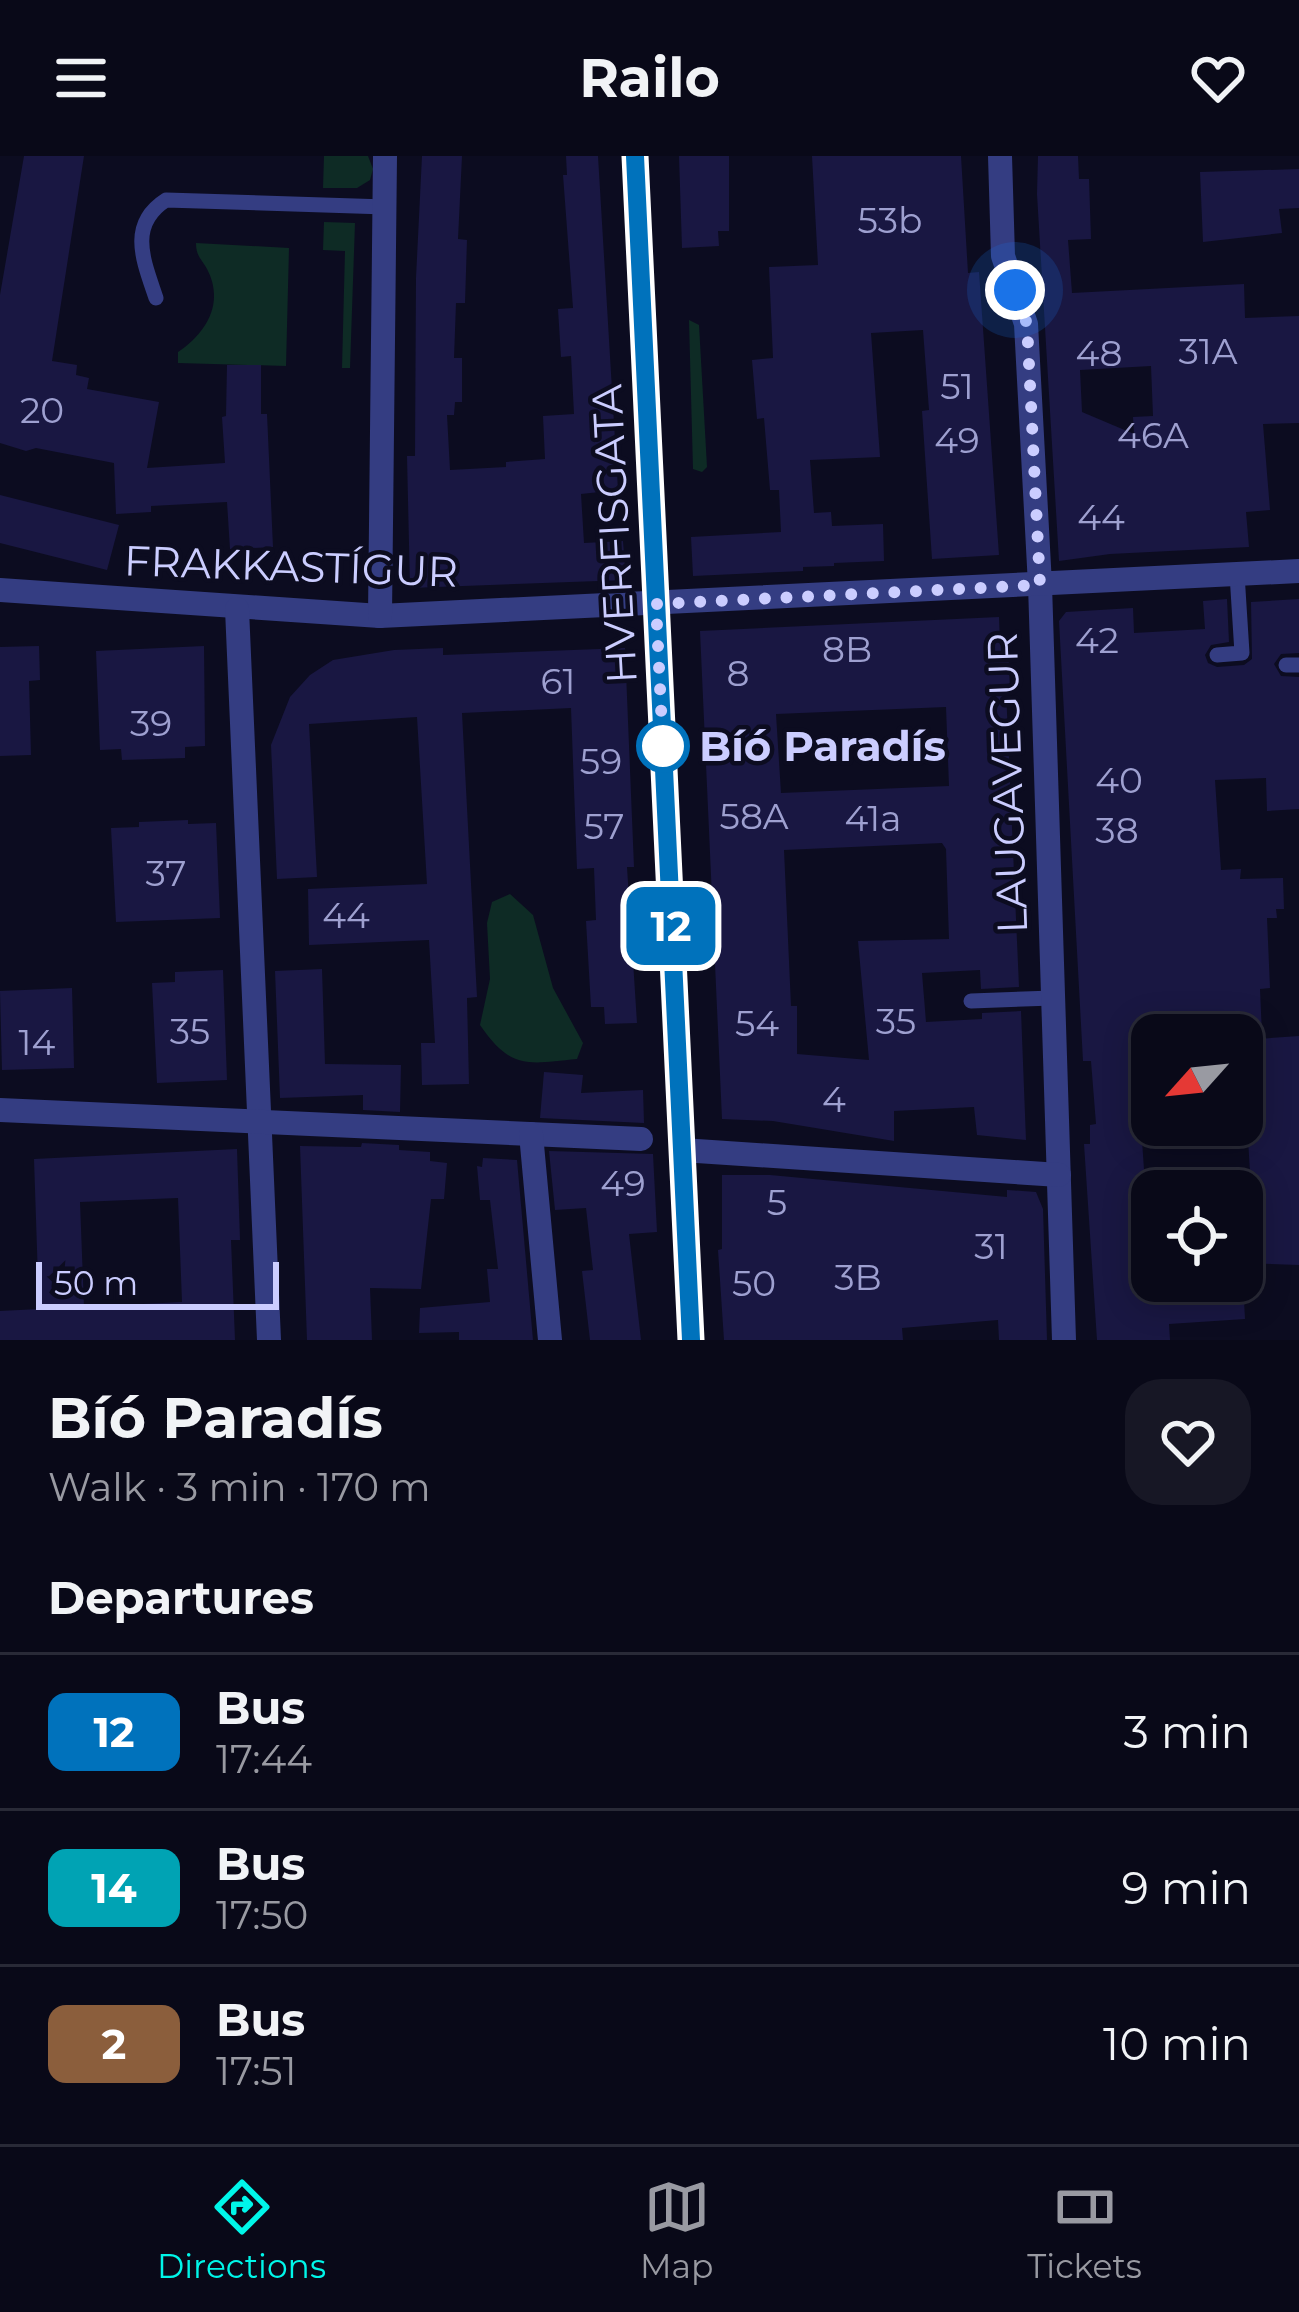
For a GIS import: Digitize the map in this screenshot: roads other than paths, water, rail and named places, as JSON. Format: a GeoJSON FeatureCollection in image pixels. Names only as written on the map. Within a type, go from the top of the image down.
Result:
{"type":"FeatureCollection","features":[{"type":"Feature","properties":{"kind":"street"},"geometry":{"type":"LineString","coordinates":[[380,616],[385,156]]}},
{"type":"Feature","properties":{"kind":"street","name":"HVERFISGATA"},"geometry":{"type":"LineString","coordinates":[[635,156],[691,1340]]}},
{"type":"Feature","properties":{"kind":"street","name":"LAUGAVEGUR"},"geometry":{"type":"LineString","coordinates":[[1000,156],[1004,256],[1027,324],[1064,1340]]}},
{"type":"Feature","properties":{"kind":"street","name":"FRAKKASTÍGUR"},"geometry":{"type":"LineString","coordinates":[[0,590],[380,616],[1299,571]]}},
{"type":"Feature","properties":{"kind":"street"},"geometry":{"type":"LineString","coordinates":[[237,609],[269,1340]]}},
{"type":"Feature","properties":{"kind":"street"},"geometry":{"type":"LineString","coordinates":[[0,1110],[641,1139]]}},
{"type":"Feature","properties":{"kind":"street"},"geometry":{"type":"LineString","coordinates":[[531,1134],[550,1340]]}},
{"type":"Feature","properties":{"kind":"street"},"geometry":{"type":"LineString","coordinates":[[682,1150],[1059,1174]]}},
{"type":"Feature","properties":{"kind":"lane"},"geometry":{"type":"LineString","coordinates":[[156,298],[141,251],[141,232],[153,209],[166,200],[386,207]]}},
{"type":"Feature","properties":{"kind":"lane"},"geometry":{"type":"LineString","coordinates":[[1217,655],[1242,653],[1237,574]]}},
{"type":"Feature","properties":{"kind":"lane"},"geometry":{"type":"LineString","coordinates":[[971,1000],[1053,998]]}},
{"type":"Feature","properties":{"kind":"place","name":"Bíó Paradís"},"geometry":{"type":"Point","coordinates":[663,746]}}]}
